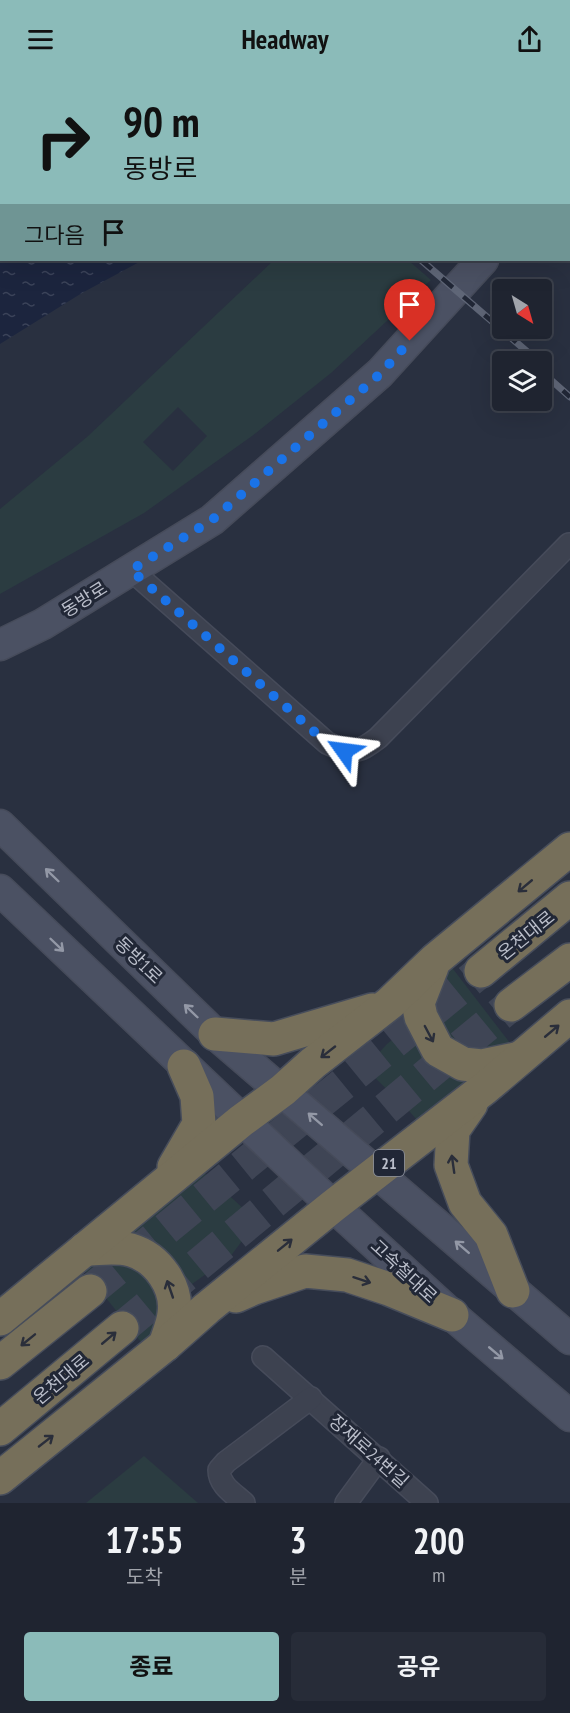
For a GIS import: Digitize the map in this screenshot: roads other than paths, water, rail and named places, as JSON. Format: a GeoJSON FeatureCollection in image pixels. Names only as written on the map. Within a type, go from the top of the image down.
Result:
{"type":"FeatureCollection","features":[{"type":"Feature","properties":{"kind":"highway"},"geometry":{"type":"LineString","coordinates":[[0,1319],[283,1090],[313,1063],[390,1003],[435,960],[570,849]]}},
{"type":"Feature","properties":{"kind":"highway","name":"온천대로"},"geometry":{"type":"LineString","coordinates":[[482,971],[570,898]]}},
{"type":"Feature","properties":{"kind":"highway"},"geometry":{"type":"LineString","coordinates":[[435,960],[418,1003],[425,1025],[438,1050],[463,1064],[483,1066],[522,1057]]}},
{"type":"Feature","properties":{"kind":"highway"},"geometry":{"type":"LineString","coordinates":[[511,1005],[570,960]]}},
{"type":"Feature","properties":{"kind":"highway"},"geometry":{"type":"LineString","coordinates":[[215,1034],[274,1039],[390,1003]]}},
{"type":"Feature","properties":{"kind":"highway","name":"21"},"geometry":{"type":"LineString","coordinates":[[0,1478],[333,1206],[485,1088],[570,1016]]}},
{"type":"Feature","properties":{"kind":"highway"},"geometry":{"type":"LineString","coordinates":[[137,1207],[176,1164],[199,1124],[197,1096],[184,1066]]}},
{"type":"Feature","properties":{"kind":"highway"},"geometry":{"type":"LineString","coordinates":[[485,1088],[464,1112],[453,1130],[451,1165],[465,1203],[491,1235],[513,1291]]}},
{"type":"Feature","properties":{"kind":"highway"},"geometry":{"type":"LineString","coordinates":[[85,1249],[117,1248],[132,1251],[148,1258],[165,1275],[175,1302],[174,1316],[165,1345]]}},
{"type":"Feature","properties":{"kind":"highway"},"geometry":{"type":"LineString","coordinates":[[207,1308],[254,1288],[305,1271],[347,1275],[389,1289],[452,1315]]}},
{"type":"Feature","properties":{"kind":"highway"},"geometry":{"type":"LineString","coordinates":[[0,1363],[90,1291]]}},
{"type":"Feature","properties":{"kind":"highway","name":"온천대로"},"geometry":{"type":"LineString","coordinates":[[0,1430],[122,1328]]}},
{"type":"Feature","properties":{"kind":"main road","name":"동방로"},"geometry":{"type":"LineString","coordinates":[[0,645],[43,624],[212,520],[380,374],[482,261]]}},
{"type":"Feature","properties":{"kind":"main road","name":"동방1로"},"geometry":{"type":"LineString","coordinates":[[0,825],[215,1034],[283,1090]]}},
{"type":"Feature","properties":{"kind":"main road"},"geometry":{"type":"LineString","coordinates":[[0,890],[242,1121]]}},
{"type":"Feature","properties":{"kind":"main road"},"geometry":{"type":"LineString","coordinates":[[283,1090],[570,1339]]}},
{"type":"Feature","properties":{"kind":"main road","name":"고속철대로"},"geometry":{"type":"LineString","coordinates":[[242,1121],[452,1315],[570,1416]]}},
{"type":"Feature","properties":{"kind":"street"},"geometry":{"type":"LineString","coordinates":[[131,570],[327,743],[344,751],[363,750],[378,738],[569,544]]}},
{"type":"Feature","properties":{"kind":"street","name":"장재로24번길"},"geometry":{"type":"LineString","coordinates":[[263,1357],[427,1503]]}},
{"type":"Feature","properties":{"kind":"street"},"geometry":{"type":"LineString","coordinates":[[244,1503],[219,1478],[219,1470],[226,1462],[311,1398]]}},
{"type":"Feature","properties":{"kind":"street"},"geometry":{"type":"LineString","coordinates":[[346,1503],[379,1458]]}},
{"type":"Feature","properties":{"kind":"water"},"geometry":{"type":"Polygon","coordinates":[[[0,261],[141,261],[82,293],[0,344],[0,261]]]}},
{"type":"Feature","properties":{"kind":"tunnel"},"geometry":{"type":"LineString","coordinates":[[90,1291],[481,971]]}},
{"type":"Feature","properties":{"kind":"tunnel"},"geometry":{"type":"LineString","coordinates":[[122,1328],[511,1005]]}},
{"type":"Feature","properties":{"kind":"railway"},"geometry":{"type":"LineString","coordinates":[[422,261],[526,351]]}},
{"type":"Feature","properties":{"kind":"railway"},"geometry":{"type":"LineString","coordinates":[[552,381],[570,397]]}}]}
